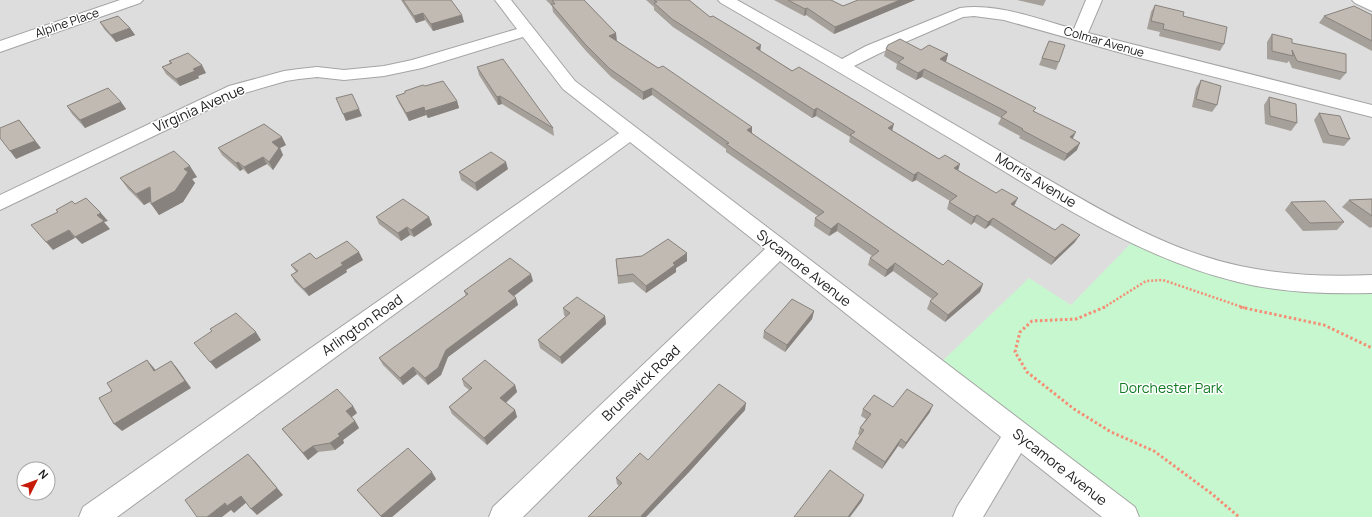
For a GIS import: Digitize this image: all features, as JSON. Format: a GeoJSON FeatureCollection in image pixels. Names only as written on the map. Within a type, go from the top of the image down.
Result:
{"type":"FeatureCollection","features":[{"type":"Feature","properties":{"kind":"street","name":"Alpine Place"},"geometry":{"type":"LineString","coordinates":[[0,47],[135,0]]}},
{"type":"Feature","properties":{"kind":"street","name":"Sycamore Avenue"},"geometry":{"type":"LineString","coordinates":[[503,0],[569,85],[1125,517]]}},
{"type":"Feature","properties":{"kind":"street","name":"Morris Avenue"},"geometry":{"type":"LineString","coordinates":[[726,0],[842,66],[1085,210],[1122,230],[1179,254],[1240,274],[1281,280],[1344,285],[1372,284]]}},
{"type":"Feature","properties":{"kind":"street"},"geometry":{"type":"LineString","coordinates":[[1080,35],[1094,0]]}},
{"type":"Feature","properties":{"kind":"street"},"geometry":{"type":"LineString","coordinates":[[1360,0],[1372,6]]}},
{"type":"Feature","properties":{"kind":"street","name":"Colmar Avenue"},"geometry":{"type":"LineString","coordinates":[[842,66],[872,50],[946,18],[974,12],[1005,15],[1142,53],[1372,111]]}},
{"type":"Feature","properties":{"kind":"street","name":"Virginia Avenue"},"geometry":{"type":"LineString","coordinates":[[0,203],[235,90],[284,76],[317,72],[344,75],[384,71],[416,64],[527,31]]}},
{"type":"Feature","properties":{"kind":"street","name":"Arlington Road"},"geometry":{"type":"LineString","coordinates":[[93,517],[631,133]]}},
{"type":"Feature","properties":{"kind":"street","name":"Brunswick Road"},"geometry":{"type":"LineString","coordinates":[[503,517],[779,248]]}},
{"type":"Feature","properties":{"kind":"street"},"geometry":{"type":"LineString","coordinates":[[967,517],[1018,434]]}},
{"type":"Feature","properties":{"kind":"path"},"geometry":{"type":"LineString","coordinates":[[1239,517],[1212,494],[1154,451],[1111,432],[1074,409],[1027,372],[1015,352],[1020,332],[1032,321],[1076,319],[1103,308],[1146,281],[1163,280],[1205,293],[1237,306],[1324,325],[1372,348]]}},
{"type":"Feature","properties":{"kind":"shaded area"},"geometry":{"type":"Polygon","coordinates":[[[0,0],[1372,0],[1372,517],[0,517],[0,0]]]}},
{"type":"Feature","properties":{"kind":"green space","name":"Dorchester Park"},"geometry":{"type":"Polygon","coordinates":[[[1138,236],[1208,265],[1372,284],[1372,517],[1125,517],[934,369],[1029,278],[1071,305],[1138,236]]]}},
{"type":"Feature","properties":{"kind":"building"},"geometry":{"type":"Polygon","coordinates":[[[403,0],[451,0],[462,15],[431,24],[423,13],[414,16],[403,0]]]}},
{"type":"Feature","properties":{"kind":"building"},"geometry":{"type":"Polygon","coordinates":[[[552,0],[584,0],[616,33],[609,36],[658,68],[663,66],[752,127],[747,130],[943,265],[948,260],[983,284],[948,315],[930,301],[938,294],[895,263],[887,270],[870,258],[879,251],[838,223],[831,229],[815,218],[824,212],[726,144],[729,143],[652,88],[643,92],[610,69],[585,44],[551,4],[555,4],[552,0]]]}},
{"type":"Feature","properties":{"kind":"building"},"geometry":{"type":"Polygon","coordinates":[[[654,0],[689,0],[710,17],[713,16],[761,45],[756,48],[792,71],[799,67],[894,124],[888,128],[939,159],[945,155],[960,164],[954,168],[996,193],[1002,189],[1018,198],[1011,204],[1055,230],[1062,224],[1080,235],[1055,258],[993,218],[988,222],[977,215],[974,217],[949,202],[957,196],[918,172],[914,175],[850,135],[855,132],[817,108],[814,110],[672,19],[654,3],[657,2],[654,0]]]}},
{"type":"Feature","properties":{"kind":"building"},"geometry":{"type":"Polygon","coordinates":[[[788,0],[831,0],[843,6],[858,0],[900,0],[835,27],[807,8],[805,9],[788,0]]]}},
{"type":"Feature","properties":{"kind":"building"},"geometry":{"type":"Polygon","coordinates":[[[1155,5],[1184,12],[1183,16],[1227,27],[1224,44],[1163,29],[1164,24],[1151,21],[1155,5]]]}},
{"type":"Feature","properties":{"kind":"building"},"geometry":{"type":"Polygon","coordinates":[[[1354,6],[1372,15],[1372,41],[1324,16],[1354,6]]]}},
{"type":"Feature","properties":{"kind":"building"},"geometry":{"type":"Polygon","coordinates":[[[118,16],[130,28],[111,35],[100,22],[118,16]]]}},
{"type":"Feature","properties":{"kind":"building"},"geometry":{"type":"Polygon","coordinates":[[[1272,34],[1292,39],[1292,43],[1346,54],[1346,73],[1297,61],[1292,50],[1293,56],[1272,51],[1272,34]]]}},
{"type":"Feature","properties":{"kind":"building"},"geometry":{"type":"Polygon","coordinates":[[[900,39],[921,50],[929,45],[948,54],[940,59],[1036,108],[1033,111],[1076,132],[1070,137],[1080,143],[1067,154],[1001,117],[1007,112],[924,69],[918,73],[898,62],[904,58],[886,49],[888,45],[900,39]]]}},
{"type":"Feature","properties":{"kind":"building"},"geometry":{"type":"Polygon","coordinates":[[[1049,41],[1065,45],[1059,62],[1042,58],[1049,41]]]}},
{"type":"Feature","properties":{"kind":"building"},"geometry":{"type":"Polygon","coordinates":[[[188,53],[202,65],[193,69],[195,71],[176,79],[162,67],[172,63],[169,61],[188,53]]]}},
{"type":"Feature","properties":{"kind":"building"},"geometry":{"type":"Polygon","coordinates":[[[503,59],[553,128],[500,96],[497,97],[477,67],[503,59]]]}},
{"type":"Feature","properties":{"kind":"building"},"geometry":{"type":"Polygon","coordinates":[[[1201,80],[1221,86],[1217,105],[1196,99],[1201,80]]]}},
{"type":"Feature","properties":{"kind":"building"},"geometry":{"type":"Polygon","coordinates":[[[443,81],[457,101],[425,111],[424,107],[406,113],[396,96],[405,93],[405,91],[423,85],[425,86],[443,81]]]}},
{"type":"Feature","properties":{"kind":"building"},"geometry":{"type":"Polygon","coordinates":[[[108,88],[121,102],[80,120],[67,106],[108,88]]]}},
{"type":"Feature","properties":{"kind":"building"},"geometry":{"type":"Polygon","coordinates":[[[352,94],[359,109],[343,114],[336,98],[352,94]]]}},
{"type":"Feature","properties":{"kind":"building"},"geometry":{"type":"Polygon","coordinates":[[[1269,97],[1296,104],[1297,123],[1270,116],[1269,97]]]}},
{"type":"Feature","properties":{"kind":"building"},"geometry":{"type":"Polygon","coordinates":[[[1319,113],[1340,116],[1350,139],[1329,135],[1319,113]]]}},
{"type":"Feature","properties":{"kind":"building"},"geometry":{"type":"Polygon","coordinates":[[[19,120],[35,141],[10,151],[0,138],[0,128],[19,120]]]}},
{"type":"Feature","properties":{"kind":"building"},"geometry":{"type":"Polygon","coordinates":[[[264,124],[282,137],[272,142],[279,148],[269,162],[263,157],[244,167],[238,162],[236,163],[218,148],[264,124]]]}},
{"type":"Feature","properties":{"kind":"building"},"geometry":{"type":"Polygon","coordinates":[[[174,151],[190,166],[184,169],[188,172],[175,191],[151,204],[150,187],[136,194],[120,178],[174,151]]]}},
{"type":"Feature","properties":{"kind":"building"},"geometry":{"type":"Polygon","coordinates":[[[491,152],[506,162],[475,183],[459,172],[491,152]]]}},
{"type":"Feature","properties":{"kind":"building"},"geometry":{"type":"Polygon","coordinates":[[[86,198],[101,213],[97,215],[104,221],[75,237],[69,230],[46,242],[31,225],[58,212],[56,210],[72,201],[75,204],[86,198]]]}},
{"type":"Feature","properties":{"kind":"building"},"geometry":{"type":"Polygon","coordinates":[[[403,199],[429,217],[411,230],[407,227],[398,233],[376,217],[403,199]]]}},
{"type":"Feature","properties":{"kind":"building"},"geometry":{"type":"Polygon","coordinates":[[[1372,199],[1372,216],[1349,200],[1372,199]]]}},
{"type":"Feature","properties":{"kind":"building"},"geometry":{"type":"Polygon","coordinates":[[[1325,201],[1344,222],[1310,223],[1291,202],[1325,201]]]}},
{"type":"Feature","properties":{"kind":"building"},"geometry":{"type":"Polygon","coordinates":[[[668,239],[687,253],[673,263],[675,265],[646,286],[633,274],[618,276],[616,259],[642,256],[668,239]]]}},
{"type":"Feature","properties":{"kind":"building"},"geometry":{"type":"Polygon","coordinates":[[[347,241],[359,252],[341,263],[343,265],[304,289],[291,275],[298,271],[291,265],[310,253],[316,259],[347,241]]]}},
{"type":"Feature","properties":{"kind":"building"},"geometry":{"type":"Polygon","coordinates":[[[510,258],[531,274],[508,291],[516,298],[446,350],[438,368],[425,378],[413,367],[400,378],[379,358],[468,294],[464,291],[510,258]]]}},
{"type":"Feature","properties":{"kind":"building"},"geometry":{"type":"Polygon","coordinates":[[[577,297],[605,316],[560,357],[538,340],[570,313],[563,308],[577,297]]]}},
{"type":"Feature","properties":{"kind":"building"},"geometry":{"type":"Polygon","coordinates":[[[792,299],[814,311],[787,345],[764,331],[792,299]]]}},
{"type":"Feature","properties":{"kind":"building"},"geometry":{"type":"Polygon","coordinates":[[[236,313],[256,332],[210,362],[194,343],[212,331],[210,329],[236,313]]]}},
{"type":"Feature","properties":{"kind":"building"},"geometry":{"type":"Polygon","coordinates":[[[147,360],[154,371],[171,361],[185,381],[114,424],[99,398],[112,391],[107,383],[147,360]]]}},
{"type":"Feature","properties":{"kind":"building"},"geometry":{"type":"Polygon","coordinates":[[[485,360],[515,385],[500,398],[515,410],[484,438],[449,407],[472,388],[462,379],[485,360]]]}},
{"type":"Feature","properties":{"kind":"building"},"geometry":{"type":"Polygon","coordinates":[[[719,384],[746,403],[641,516],[642,517],[588,517],[622,483],[616,478],[640,453],[648,460],[719,384]]]}},
{"type":"Feature","properties":{"kind":"building"},"geometry":{"type":"Polygon","coordinates":[[[337,389],[353,406],[346,411],[355,421],[338,434],[340,436],[330,443],[313,446],[303,453],[282,429],[337,389]]]}},
{"type":"Feature","properties":{"kind":"building"},"geometry":{"type":"Polygon","coordinates":[[[907,389],[933,405],[906,443],[901,439],[885,462],[855,442],[864,430],[860,428],[871,414],[863,409],[874,395],[893,407],[907,389]]]}},
{"type":"Feature","properties":{"kind":"building"},"geometry":{"type":"Polygon","coordinates":[[[408,448],[432,472],[381,516],[357,490],[408,448]]]}},
{"type":"Feature","properties":{"kind":"building"},"geometry":{"type":"Polygon","coordinates":[[[248,454],[277,488],[251,509],[241,496],[227,506],[225,503],[207,517],[197,517],[185,500],[248,454]]]}},
{"type":"Feature","properties":{"kind":"building"},"geometry":{"type":"Polygon","coordinates":[[[830,470],[864,495],[848,517],[794,517],[830,470]]]}}]}
